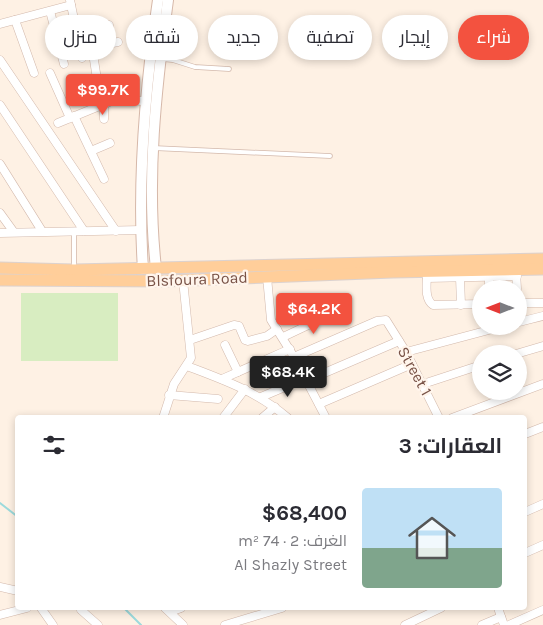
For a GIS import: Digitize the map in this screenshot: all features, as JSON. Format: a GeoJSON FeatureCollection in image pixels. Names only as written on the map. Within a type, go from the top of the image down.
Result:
{"type":"FeatureCollection","features":[{"type":"Feature","properties":{"kind":"main road"},"geometry":{"type":"LineString","coordinates":[[163,15],[165,1]]}},
{"type":"Feature","properties":{"kind":"main road"},"geometry":{"type":"LineString","coordinates":[[155,60],[146,101],[156,268]]}},
{"type":"Feature","properties":{"kind":"main road"},"geometry":{"type":"LineString","coordinates":[[143,268],[141,204],[148,148],[155,60]]}},
{"type":"Feature","properties":{"kind":"main road"},"geometry":{"type":"LineString","coordinates":[[141,204],[152,204]]}},
{"type":"Feature","properties":{"kind":"main road","name":"Blsfoura Road"},"geometry":{"type":"LineString","coordinates":[[0,280],[183,280],[267,277],[311,269],[543,259]]}},
{"type":"Feature","properties":{"kind":"main road","name":"Blsfoura Road"},"geometry":{"type":"LineString","coordinates":[[0,268],[74,270],[143,268],[311,269],[427,275],[516,273],[543,269]]}},
{"type":"Feature","properties":{"kind":"street"},"geometry":{"type":"LineString","coordinates":[[0,24],[50,11],[71,3]]}},
{"type":"Feature","properties":{"kind":"street"},"geometry":{"type":"LineString","coordinates":[[50,11],[64,64]]}},
{"type":"Feature","properties":{"kind":"street"},"geometry":{"type":"LineString","coordinates":[[15,20],[34,73]]}},
{"type":"Feature","properties":{"kind":"street"},"geometry":{"type":"LineString","coordinates":[[0,60],[116,231]]}},
{"type":"Feature","properties":{"kind":"street"},"geometry":{"type":"LineString","coordinates":[[94,60],[104,120]]}},
{"type":"Feature","properties":{"kind":"street"},"geometry":{"type":"LineString","coordinates":[[50,73],[104,179]]}},
{"type":"Feature","properties":{"kind":"street"},"geometry":{"type":"LineString","coordinates":[[58,123],[102,104],[120,100],[146,101]]}},
{"type":"Feature","properties":{"kind":"street"},"geometry":{"type":"LineString","coordinates":[[0,105],[84,231]]}},
{"type":"Feature","properties":{"kind":"street"},"geometry":{"type":"LineString","coordinates":[[90,151],[110,143]]}},
{"type":"Feature","properties":{"kind":"street"},"geometry":{"type":"LineString","coordinates":[[0,164],[42,231]]}},
{"type":"Feature","properties":{"kind":"street"},"geometry":{"type":"LineString","coordinates":[[0,213],[12,231]]}},
{"type":"Feature","properties":{"kind":"street"},"geometry":{"type":"LineString","coordinates":[[0,232],[141,230]]}},
{"type":"Feature","properties":{"kind":"street"},"geometry":{"type":"LineString","coordinates":[[472,304],[437,306],[430,303],[427,297],[427,275],[489,277],[516,273],[516,280]]}},
{"type":"Feature","properties":{"kind":"street"},"geometry":{"type":"LineString","coordinates":[[267,277],[270,314],[307,379],[324,415]]}},
{"type":"Feature","properties":{"kind":"street"},"geometry":{"type":"LineString","coordinates":[[460,277],[461,305]]}},
{"type":"Feature","properties":{"kind":"street"},"geometry":{"type":"LineString","coordinates":[[164,415],[176,379],[191,358],[183,280]]}},
{"type":"Feature","properties":{"kind":"street"},"geometry":{"type":"LineString","coordinates":[[528,303],[543,303]]}},
{"type":"Feature","properties":{"kind":"street"},"geometry":{"type":"LineString","coordinates":[[283,337],[336,312]]}},
{"type":"Feature","properties":{"kind":"street"},"geometry":{"type":"LineString","coordinates":[[528,320],[543,316]]}},
{"type":"Feature","properties":{"kind":"street","name":"Street 1"},"geometry":{"type":"LineString","coordinates":[[294,357],[380,320],[386,320],[406,352],[438,415]]}},
{"type":"Feature","properties":{"kind":"street"},"geometry":{"type":"LineString","coordinates":[[190,340],[234,325],[240,328],[246,341],[266,336],[277,329]]}},
{"type":"Feature","properties":{"kind":"street"},"geometry":{"type":"LineString","coordinates":[[406,352],[472,334]]}},
{"type":"Feature","properties":{"kind":"street"},"geometry":{"type":"LineString","coordinates":[[261,397],[399,341]]}},
{"type":"Feature","properties":{"kind":"street"},"geometry":{"type":"LineString","coordinates":[[225,345],[238,372]]}},
{"type":"Feature","properties":{"kind":"street"},"geometry":{"type":"LineString","coordinates":[[527,351],[543,346]]}},
{"type":"Feature","properties":{"kind":"street"},"geometry":{"type":"LineString","coordinates":[[222,380],[290,349]]}},
{"type":"Feature","properties":{"kind":"street"},"geometry":{"type":"LineString","coordinates":[[319,404],[412,364]]}},
{"type":"Feature","properties":{"kind":"street"},"geometry":{"type":"LineString","coordinates":[[187,366],[246,389],[275,406],[285,415]]}},
{"type":"Feature","properties":{"kind":"street"},"geometry":{"type":"LineString","coordinates":[[423,384],[472,367]]}},
{"type":"Feature","properties":{"kind":"street"},"geometry":{"type":"LineString","coordinates":[[460,415],[543,384]]}},
{"type":"Feature","properties":{"kind":"street"},"geometry":{"type":"LineString","coordinates":[[225,415],[246,389]]}},
{"type":"Feature","properties":{"kind":"street"},"geometry":{"type":"LineString","coordinates":[[169,395],[218,399]]}},
{"type":"Feature","properties":{"kind":"street"},"geometry":{"type":"LineString","coordinates":[[265,415],[275,406]]}},
{"type":"Feature","properties":{"kind":"street"},"geometry":{"type":"LineString","coordinates":[[527,433],[543,427]]}},
{"type":"Feature","properties":{"kind":"street"},"geometry":{"type":"LineString","coordinates":[[527,511],[543,504]]}},
{"type":"Feature","properties":{"kind":"street"},"geometry":{"type":"LineString","coordinates":[[527,552],[543,545]]}},
{"type":"Feature","properties":{"kind":"street"},"geometry":{"type":"LineString","coordinates":[[0,587],[15,590]]}},
{"type":"Feature","properties":{"kind":"street"},"geometry":{"type":"LineString","coordinates":[[0,615],[19,610]]}},
{"type":"Feature","properties":{"kind":"street"},"geometry":{"type":"LineString","coordinates":[[42,610],[53,625]]}},
{"type":"Feature","properties":{"kind":"street"},"geometry":{"type":"LineString","coordinates":[[81,610],[98,625]]}},
{"type":"Feature","properties":{"kind":"street"},"geometry":{"type":"LineString","coordinates":[[167,610],[183,625]]}},
{"type":"Feature","properties":{"kind":"street"},"geometry":{"type":"LineString","coordinates":[[225,625],[275,610]]}},
{"type":"Feature","properties":{"kind":"street"},"geometry":{"type":"LineString","coordinates":[[405,625],[437,610]]}},
{"type":"Feature","properties":{"kind":"street"},"geometry":{"type":"LineString","coordinates":[[509,625],[543,610]]}},
{"type":"Feature","properties":{"kind":"street"},"geometry":{"type":"LineString","coordinates":[[0,620],[2,625]]}},
{"type":"Feature","properties":{"kind":"street"},"geometry":{"type":"LineString","coordinates":[[482,625],[502,621]]}},
{"type":"Feature","properties":{"kind":"lane"},"geometry":{"type":"LineString","coordinates":[[173,60],[195,67],[229,69]]}},
{"type":"Feature","properties":{"kind":"lane"},"geometry":{"type":"LineString","coordinates":[[148,148],[330,156]]}},
{"type":"Feature","properties":{"kind":"lane"},"geometry":{"type":"LineString","coordinates":[[74,231],[74,270]]}},
{"type":"Feature","properties":{"kind":"green space"},"geometry":{"type":"Polygon","coordinates":[[[21,293],[118,293],[118,361],[21,361],[21,293]]]}},
{"type":"Feature","properties":{"kind":"waterway"},"geometry":{"type":"LineString","coordinates":[[0,503],[15,515]]}},
{"type":"Feature","properties":{"kind":"waterway"},"geometry":{"type":"LineString","coordinates":[[126,610],[141,625]]}}]}
